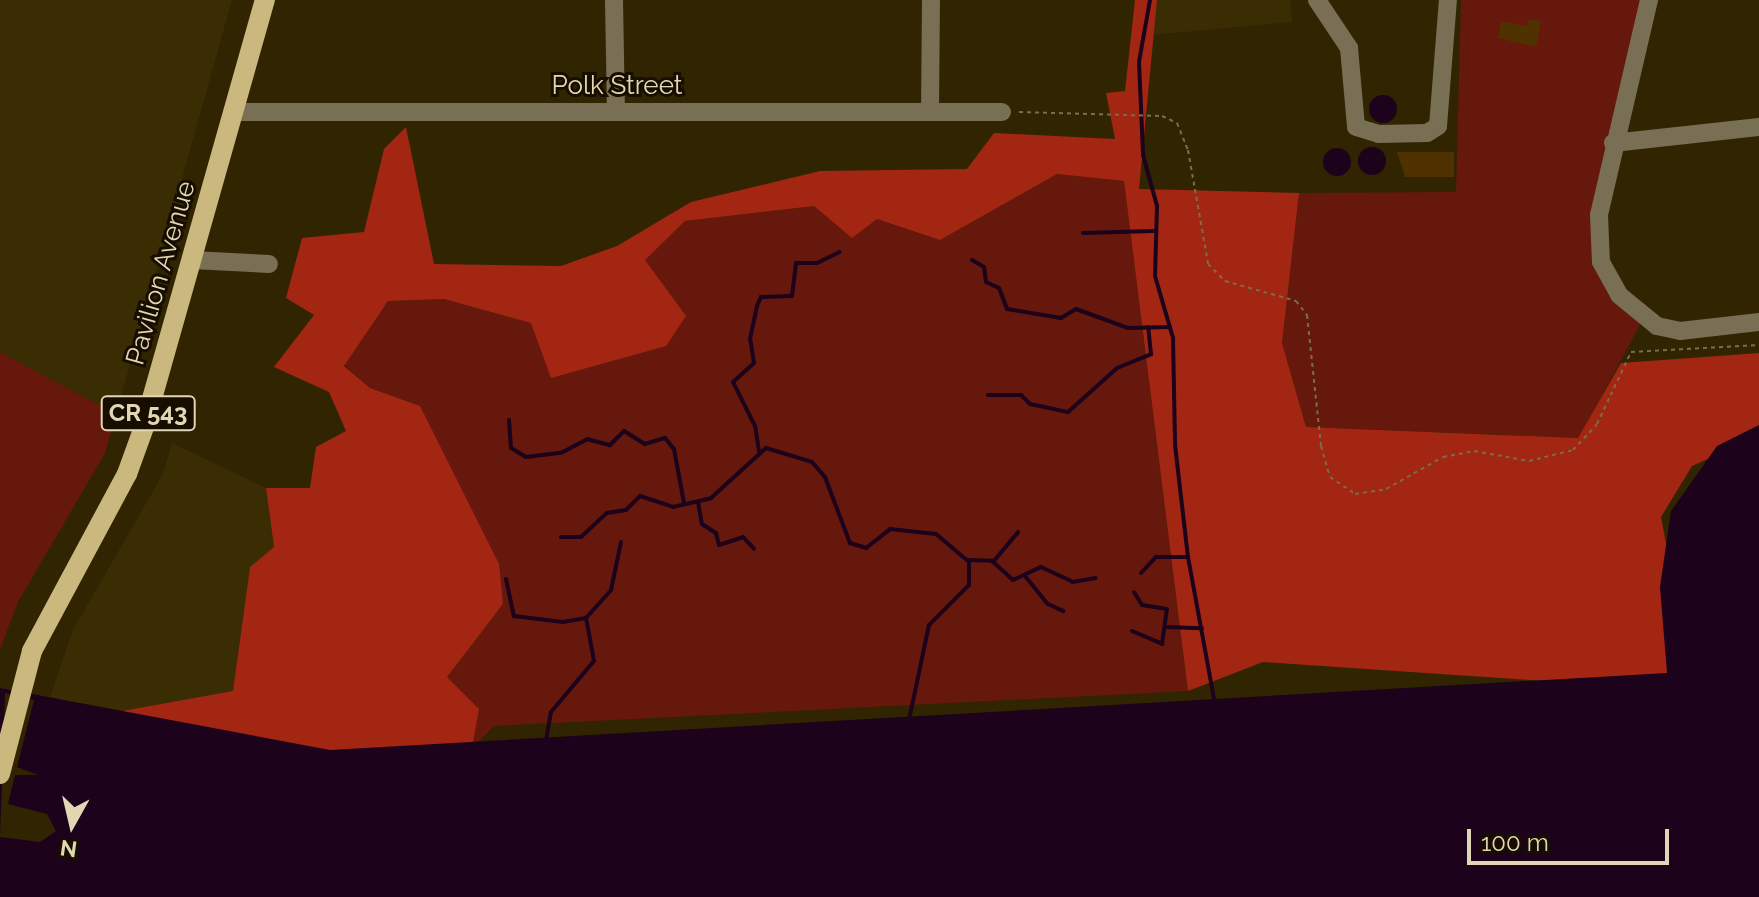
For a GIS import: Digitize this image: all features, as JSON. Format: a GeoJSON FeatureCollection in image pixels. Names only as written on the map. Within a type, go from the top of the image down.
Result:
{"type":"FeatureCollection","features":[{"type":"Feature","properties":{"kind":"main road","name":"Pavilion Avenue"},"geometry":{"type":"LineString","coordinates":[[0,774],[19,696],[48,617],[127,474],[192,260],[265,0]]}},
{"type":"Feature","properties":{"kind":"street"},"geometry":{"type":"LineString","coordinates":[[614,0],[616,112]]}},
{"type":"Feature","properties":{"kind":"street"},"geometry":{"type":"LineString","coordinates":[[930,112],[931,0]]}},
{"type":"Feature","properties":{"kind":"street"},"geometry":{"type":"LineString","coordinates":[[1317,0],[1349,48],[1356,127],[1379,134],[1427,133],[1438,126],[1448,0]]}},
{"type":"Feature","properties":{"kind":"street"},"geometry":{"type":"LineString","coordinates":[[1649,0],[1613,143],[1599,215],[1601,262],[1619,295],[1647,321],[1680,331],[1759,322]]}},
{"type":"Feature","properties":{"kind":"street","name":"Polk Street"},"geometry":{"type":"LineString","coordinates":[[233,112],[1002,112]]}},
{"type":"Feature","properties":{"kind":"street"},"geometry":{"type":"LineString","coordinates":[[1613,143],[1759,127]]}},
{"type":"Feature","properties":{"kind":"street"},"geometry":{"type":"LineString","coordinates":[[192,260],[269,264]]}},
{"type":"Feature","properties":{"kind":"path"},"geometry":{"type":"LineString","coordinates":[[1002,112],[1154,115],[1177,123],[1184,133],[1208,264],[1225,281],[1296,301],[1307,315],[1321,446],[1330,477],[1355,494],[1386,489],[1443,457],[1474,451],[1529,461],[1573,450],[1597,424],[1631,352],[1759,345]]}},
{"type":"Feature","properties":{"kind":"shaded area"},"geometry":{"type":"Polygon","coordinates":[[[0,0],[232,0],[116,414],[0,352],[0,0]]]}},
{"type":"Feature","properties":{"kind":"shaded area"},"geometry":{"type":"Polygon","coordinates":[[[1135,0],[1157,0],[1139,189],[1299,193],[1282,343],[1306,427],[1578,438],[1621,363],[1759,353],[1759,436],[1692,466],[1661,517],[1694,691],[1263,662],[1188,691],[1124,181],[1057,174],[940,240],[877,219],[852,238],[814,206],[685,221],[645,260],[686,316],[666,346],[551,378],[531,323],[444,299],[388,301],[344,366],[370,388],[420,406],[499,564],[503,604],[447,677],[479,709],[472,748],[372,757],[100,715],[233,691],[250,567],[274,547],[266,488],[310,488],[316,447],[346,431],[329,392],[274,367],[314,315],[286,298],[302,238],[364,232],[384,149],[406,127],[434,264],[561,266],[617,246],[691,202],[820,171],[967,169],[994,133],[1115,139],[1106,93],[1125,91],[1135,0]]]}},
{"type":"Feature","properties":{"kind":"shaded area"},"geometry":{"type":"Polygon","coordinates":[[[1157,0],[1290,0],[1292,22],[1152,35],[1157,0]]]}},
{"type":"Feature","properties":{"kind":"shaded area"},"geometry":{"type":"Polygon","coordinates":[[[1461,0],[1646,0],[1592,231],[1642,321],[1579,438],[1306,427],[1282,343],[1299,193],[1456,192],[1461,0]]]}},
{"type":"Feature","properties":{"kind":"shaded area"},"geometry":{"type":"Polygon","coordinates":[[[1383,95],[1393,99],[1397,109],[1393,119],[1383,123],[1373,119],[1369,109],[1373,99],[1383,95]]]}},
{"type":"Feature","properties":{"kind":"shaded area"},"geometry":{"type":"Polygon","coordinates":[[[1372,147],[1382,151],[1386,161],[1382,171],[1372,175],[1362,171],[1358,161],[1362,151],[1372,147]]]}},
{"type":"Feature","properties":{"kind":"shaded area"},"geometry":{"type":"Polygon","coordinates":[[[1337,148],[1347,152],[1351,162],[1347,172],[1337,176],[1327,172],[1323,162],[1327,152],[1337,148]]]}},
{"type":"Feature","properties":{"kind":"shaded area"},"geometry":{"type":"Polygon","coordinates":[[[1057,174],[1124,181],[1188,691],[494,726],[472,748],[447,677],[503,604],[420,406],[370,388],[344,365],[388,301],[444,299],[531,323],[686,316],[644,260],[685,221],[814,206],[852,237],[877,219],[940,240],[1057,174]]]}},
{"type":"Feature","properties":{"kind":"shaded area"},"geometry":{"type":"Polygon","coordinates":[[[0,352],[116,414],[105,453],[18,602],[0,649],[0,352]]]}},
{"type":"Feature","properties":{"kind":"shaded area"},"geometry":{"type":"Polygon","coordinates":[[[1759,425],[1759,897],[0,897],[0,688],[330,750],[1667,673],[1660,587],[1671,511],[1717,446],[1759,425]]]}},
{"type":"Feature","properties":{"kind":"shaded area"},"geometry":{"type":"Polygon","coordinates":[[[172,443],[266,488],[274,548],[250,567],[233,691],[100,715],[48,703],[73,630],[163,474],[172,443]]]}},
{"type":"Feature","properties":{"kind":"pier"},"geometry":{"type":"Polygon","coordinates":[[[5,693],[34,700],[17,767],[38,775],[15,775],[8,804],[47,814],[56,831],[40,842],[0,837],[5,693]]]}},
{"type":"Feature","properties":{"kind":"building"},"geometry":{"type":"Polygon","coordinates":[[[1528,19],[1541,21],[1536,47],[1498,38],[1501,21],[1527,26],[1528,19]]]}},
{"type":"Feature","properties":{"kind":"building"},"geometry":{"type":"Polygon","coordinates":[[[1397,152],[1454,152],[1454,177],[1405,177],[1397,152]]]}},
{"type":"Feature","properties":{"kind":"waterway"},"geometry":{"type":"LineString","coordinates":[[1150,0],[1139,62],[1143,155],[1157,206],[1155,276],[1173,338],[1175,445],[1188,557],[1215,704]]}},
{"type":"Feature","properties":{"kind":"waterway"},"geometry":{"type":"LineString","coordinates":[[1083,233],[1153,231]]}},
{"type":"Feature","properties":{"kind":"waterway"},"geometry":{"type":"LineString","coordinates":[[759,451],[755,426],[733,382],[754,363],[750,339],[757,306],[761,297],[792,296],[796,263],[817,263],[840,252]]}},
{"type":"Feature","properties":{"kind":"waterway"},"geometry":{"type":"LineString","coordinates":[[972,260],[984,267],[986,282],[999,288],[1007,309],[1061,318],[1076,309],[1128,328],[1170,327]]}},
{"type":"Feature","properties":{"kind":"waterway"},"geometry":{"type":"LineString","coordinates":[[988,395],[1021,395],[1030,404],[1068,412],[1117,368],[1151,354],[1148,327]]}},
{"type":"Feature","properties":{"kind":"waterway"},"geometry":{"type":"LineString","coordinates":[[509,420],[511,448],[526,457],[561,453],[587,439],[610,445],[624,431],[645,444],[665,438],[674,449],[684,503]]}},
{"type":"Feature","properties":{"kind":"waterway"},"geometry":{"type":"LineString","coordinates":[[561,537],[581,537],[607,513],[626,510],[640,496],[673,507],[711,498],[766,448],[812,462],[825,477],[850,543],[866,548],[890,529],[936,534],[969,562],[969,585],[929,625],[909,720]]}},
{"type":"Feature","properties":{"kind":"waterway"},"geometry":{"type":"LineString","coordinates":[[698,502],[702,524],[716,533],[719,545],[743,537],[754,549]]}},
{"type":"Feature","properties":{"kind":"waterway"},"geometry":{"type":"LineString","coordinates":[[993,562],[1018,532]]}},
{"type":"Feature","properties":{"kind":"waterway"},"geometry":{"type":"LineString","coordinates":[[586,618],[611,590],[621,542]]}},
{"type":"Feature","properties":{"kind":"waterway"},"geometry":{"type":"LineString","coordinates":[[1141,573],[1156,557],[1187,557]]}},
{"type":"Feature","properties":{"kind":"waterway"},"geometry":{"type":"LineString","coordinates":[[968,560],[992,561],[1013,580],[1041,567],[1073,582],[1096,578]]}},
{"type":"Feature","properties":{"kind":"waterway"},"geometry":{"type":"LineString","coordinates":[[1025,576],[1048,604],[1063,611]]}},
{"type":"Feature","properties":{"kind":"waterway"},"geometry":{"type":"LineString","coordinates":[[506,579],[514,616],[563,622],[586,618]]}},
{"type":"Feature","properties":{"kind":"waterway"},"geometry":{"type":"LineString","coordinates":[[1132,631],[1162,644],[1167,609],[1142,605],[1134,592]]}},
{"type":"Feature","properties":{"kind":"waterway"},"geometry":{"type":"LineString","coordinates":[[546,740],[551,712],[594,661],[586,618]]}},
{"type":"Feature","properties":{"kind":"waterway"},"geometry":{"type":"LineString","coordinates":[[1165,627],[1202,628]]}}]}
